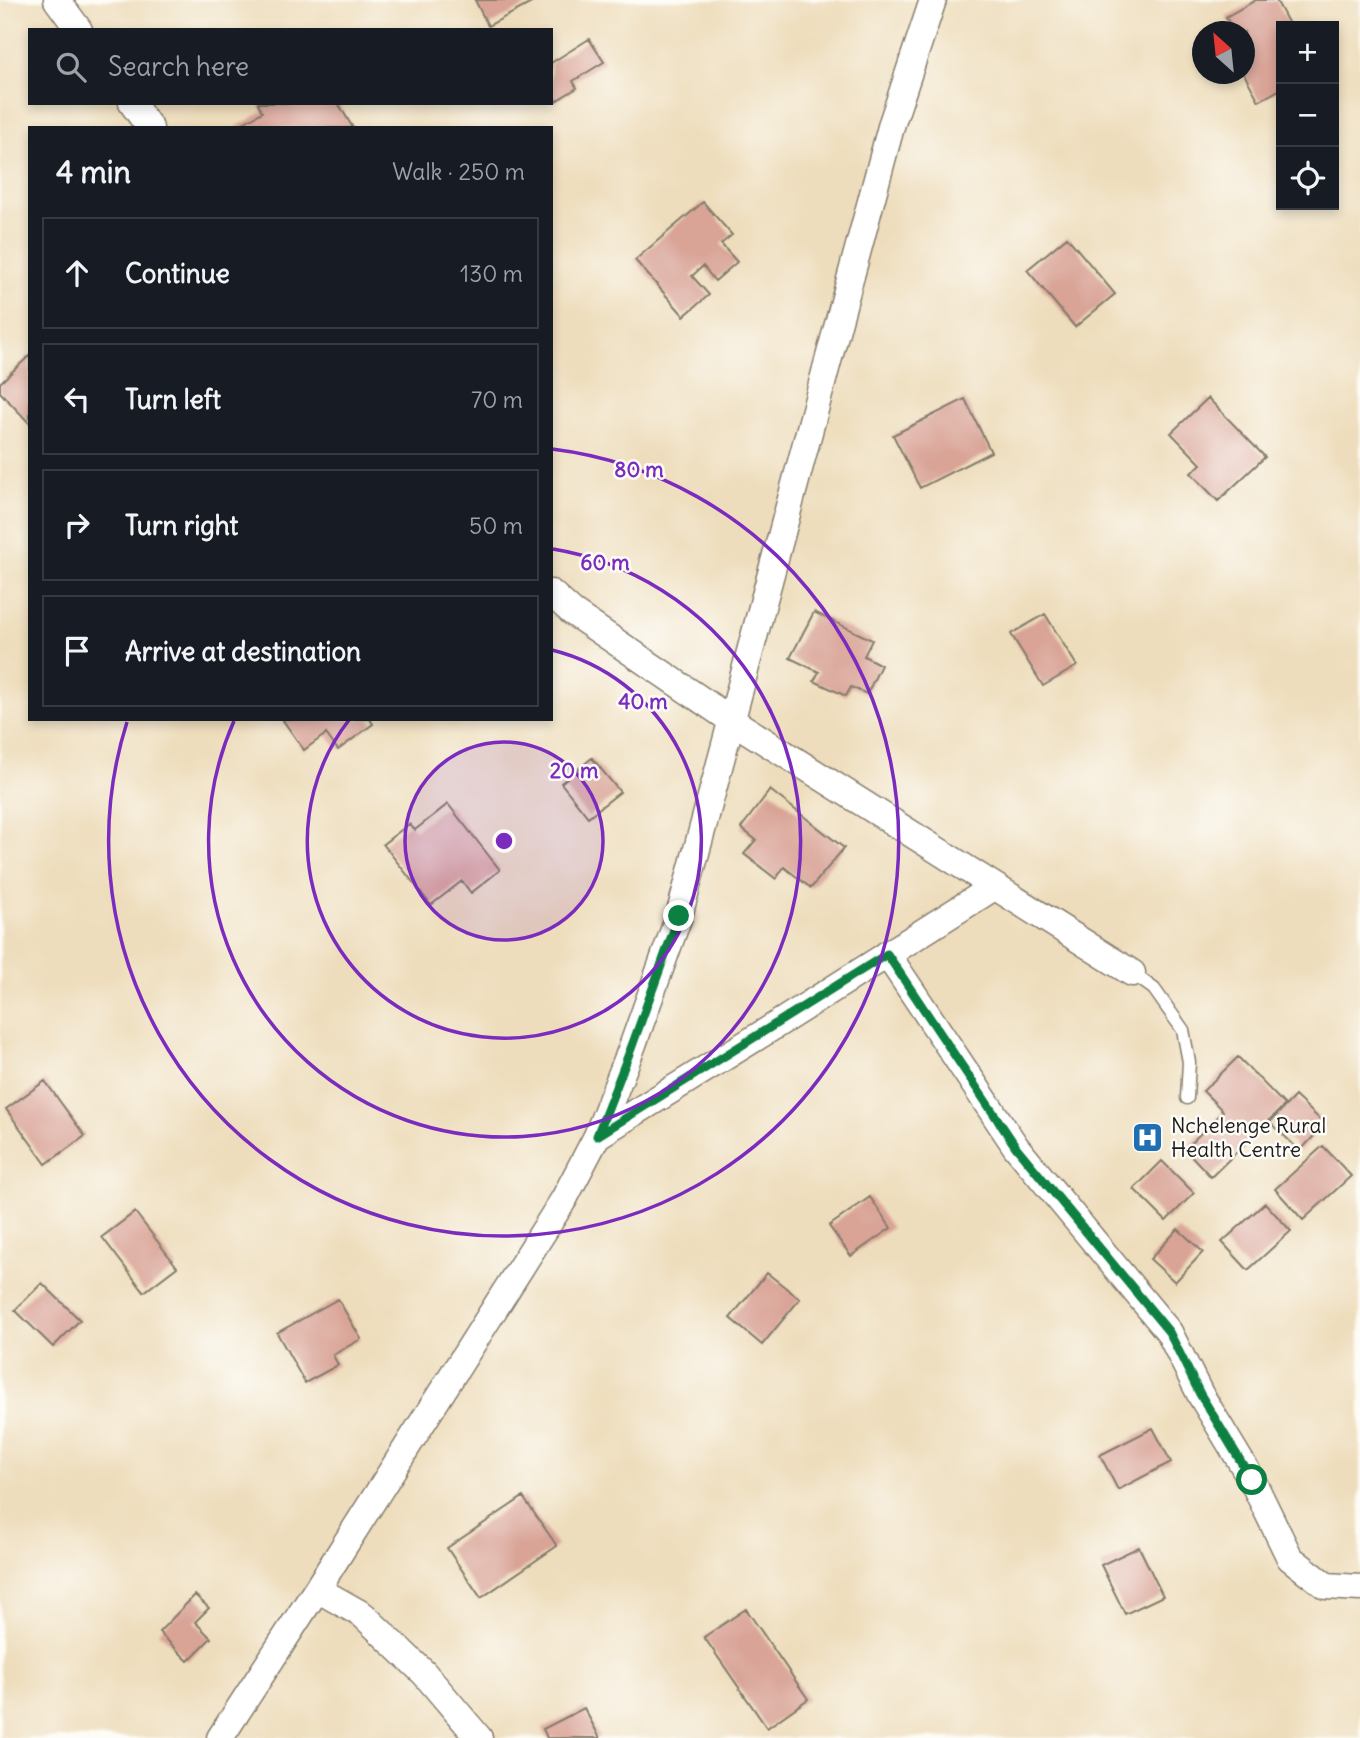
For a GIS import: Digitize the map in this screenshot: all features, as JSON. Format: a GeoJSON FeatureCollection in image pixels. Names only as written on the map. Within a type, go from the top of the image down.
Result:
{"type":"FeatureCollection","features":[{"type":"Feature","properties":{"kind":"street"},"geometry":{"type":"LineString","coordinates":[[57,0],[78,28]]}},
{"type":"Feature","properties":{"kind":"street"},"geometry":{"type":"LineString","coordinates":[[220,1738],[564,1199],[597,1136],[679,916],[892,123],[933,0]]}},
{"type":"Feature","properties":{"kind":"street"},"geometry":{"type":"LineString","coordinates":[[133,105],[149,126]]}},
{"type":"Feature","properties":{"kind":"street"},"geometry":{"type":"LineString","coordinates":[[553,595],[572,612],[732,720],[1132,973]]}},
{"type":"Feature","properties":{"kind":"street"},"geometry":{"type":"LineString","coordinates":[[597,1136],[994,887]]}},
{"type":"Feature","properties":{"kind":"street"},"geometry":{"type":"LineString","coordinates":[[887,954],[1016,1147],[1169,1332],[1200,1394],[1252,1480],[1290,1558],[1326,1586],[1360,1588]]}},
{"type":"Feature","properties":{"kind":"street"},"geometry":{"type":"LineString","coordinates":[[317,1589],[363,1615],[424,1673],[479,1738]]}},
{"type":"Feature","properties":{"kind":"lane"},"geometry":{"type":"LineString","coordinates":[[1132,973],[1154,989],[1184,1030],[1189,1062],[1187,1098]]}},
{"type":"Feature","properties":{"kind":"building"},"geometry":{"type":"Polygon","coordinates":[[[475,0],[537,0],[488,26],[475,0]]]}},
{"type":"Feature","properties":{"kind":"building"},"geometry":{"type":"Polygon","coordinates":[[[1256,0],[1276,0],[1287,21],[1276,21],[1276,92],[1259,101],[1250,84],[1255,84],[1255,21],[1228,21],[1226,17],[1256,0]]]}},
{"type":"Feature","properties":{"kind":"building"},"geometry":{"type":"Polygon","coordinates":[[[589,39],[604,62],[573,81],[577,88],[554,102],[553,62],[589,39]]]}},
{"type":"Feature","properties":{"kind":"building"},"geometry":{"type":"Polygon","coordinates":[[[259,105],[339,105],[352,126],[238,126],[262,112],[259,105]]]}},
{"type":"Feature","properties":{"kind":"building"},"geometry":{"type":"Polygon","coordinates":[[[703,202],[732,235],[721,244],[737,262],[715,281],[703,266],[692,276],[709,295],[684,316],[635,260],[703,202]]]}},
{"type":"Feature","properties":{"kind":"building"},"geometry":{"type":"Polygon","coordinates":[[[1067,237],[1115,294],[1075,327],[1027,270],[1067,237]]]}},
{"type":"Feature","properties":{"kind":"building"},"geometry":{"type":"Polygon","coordinates":[[[28,357],[28,422],[0,392],[0,383],[28,357]]]}},
{"type":"Feature","properties":{"kind":"building"},"geometry":{"type":"Polygon","coordinates":[[[1208,398],[1265,457],[1218,501],[1191,473],[1201,464],[1171,433],[1208,398]]]}},
{"type":"Feature","properties":{"kind":"building"},"geometry":{"type":"Polygon","coordinates":[[[965,399],[991,452],[920,488],[893,435],[965,399]]]}},
{"type":"Feature","properties":{"kind":"building"},"geometry":{"type":"Polygon","coordinates":[[[814,612],[872,640],[864,656],[881,665],[867,694],[851,687],[846,696],[814,681],[819,672],[790,658],[814,612]]]}},
{"type":"Feature","properties":{"kind":"building"},"geometry":{"type":"Polygon","coordinates":[[[1045,614],[1077,666],[1043,686],[1011,634],[1045,614]]]}},
{"type":"Feature","properties":{"kind":"building"},"geometry":{"type":"Polygon","coordinates":[[[283,721],[371,721],[373,724],[338,750],[326,734],[304,750],[283,721]]]}},
{"type":"Feature","properties":{"kind":"building"},"geometry":{"type":"Polygon","coordinates":[[[592,758],[620,792],[588,817],[561,783],[592,758]]]}},
{"type":"Feature","properties":{"kind":"building"},"geometry":{"type":"Polygon","coordinates":[[[770,790],[844,848],[811,888],[784,867],[776,879],[744,854],[756,840],[741,828],[770,790]]]}},
{"type":"Feature","properties":{"kind":"building"},"geometry":{"type":"Polygon","coordinates":[[[448,804],[500,870],[471,893],[462,881],[431,905],[383,844],[409,824],[415,830],[448,804]]]}},
{"type":"Feature","properties":{"kind":"building"},"geometry":{"type":"Polygon","coordinates":[[[1238,1057],[1285,1105],[1211,1177],[1185,1149],[1223,1111],[1203,1091],[1238,1057]]]}},
{"type":"Feature","properties":{"kind":"building"},"geometry":{"type":"Polygon","coordinates":[[[45,1081],[85,1136],[46,1164],[6,1109],[45,1081]]]}},
{"type":"Feature","properties":{"kind":"building"},"geometry":{"type":"Polygon","coordinates":[[[1295,1096],[1325,1124],[1300,1151],[1270,1122],[1295,1096]]]}},
{"type":"Feature","properties":{"kind":"building"},"geometry":{"type":"Polygon","coordinates":[[[1323,1146],[1351,1176],[1303,1220],[1275,1189],[1323,1146]]]}},
{"type":"Feature","properties":{"kind":"building"},"geometry":{"type":"Polygon","coordinates":[[[1162,1161],[1194,1193],[1166,1221],[1134,1189],[1162,1161]]]}},
{"type":"Feature","properties":{"kind":"building"},"geometry":{"type":"Polygon","coordinates":[[[870,1197],[891,1228],[851,1256],[829,1226],[870,1197]]]}},
{"type":"Feature","properties":{"kind":"building"},"geometry":{"type":"Polygon","coordinates":[[[1265,1203],[1291,1231],[1248,1270],[1222,1242],[1265,1203]]]}},
{"type":"Feature","properties":{"kind":"building"},"geometry":{"type":"Polygon","coordinates":[[[135,1212],[177,1267],[144,1292],[102,1237],[135,1212]]]}},
{"type":"Feature","properties":{"kind":"building"},"geometry":{"type":"Polygon","coordinates":[[[1178,1229],[1203,1252],[1175,1282],[1150,1259],[1178,1229]]]}},
{"type":"Feature","properties":{"kind":"building"},"geometry":{"type":"Polygon","coordinates":[[[767,1273],[800,1299],[762,1345],[730,1318],[767,1273]]]}},
{"type":"Feature","properties":{"kind":"building"},"geometry":{"type":"Polygon","coordinates":[[[42,1283],[80,1320],[53,1347],[15,1310],[42,1283]]]}},
{"type":"Feature","properties":{"kind":"building"},"geometry":{"type":"Polygon","coordinates":[[[338,1299],[361,1339],[333,1355],[338,1365],[305,1383],[277,1333],[338,1299]]]}},
{"type":"Feature","properties":{"kind":"building"},"geometry":{"type":"Polygon","coordinates":[[[1153,1428],[1171,1462],[1118,1490],[1100,1455],[1153,1428]]]}},
{"type":"Feature","properties":{"kind":"building"},"geometry":{"type":"Polygon","coordinates":[[[523,1497],[557,1546],[481,1598],[447,1548],[523,1497]]]}},
{"type":"Feature","properties":{"kind":"building"},"geometry":{"type":"Polygon","coordinates":[[[1139,1547],[1163,1596],[1125,1614],[1101,1565],[1139,1547]]]}},
{"type":"Feature","properties":{"kind":"building"},"geometry":{"type":"Polygon","coordinates":[[[195,1595],[209,1608],[195,1622],[211,1638],[188,1661],[159,1632],[195,1595]]]}},
{"type":"Feature","properties":{"kind":"building"},"geometry":{"type":"Polygon","coordinates":[[[746,1609],[808,1699],[767,1728],[704,1637],[746,1609]]]}},
{"type":"Feature","properties":{"kind":"building"},"geometry":{"type":"Polygon","coordinates":[[[584,1708],[600,1738],[547,1738],[543,1729],[584,1708]]]}},
{"type":"Feature","properties":{"kind":"place","name":"Nchelenge Rural Health Centre"},"geometry":{"type":"Point","coordinates":[1148,1138]}},
{"type":"Feature","properties":{"kind":"route"},"geometry":{"type":"LineString","coordinates":[[679,916],[597,1136],[887,954],[1016,1147],[1169,1332],[1200,1394],[1252,1480]]}}]}
